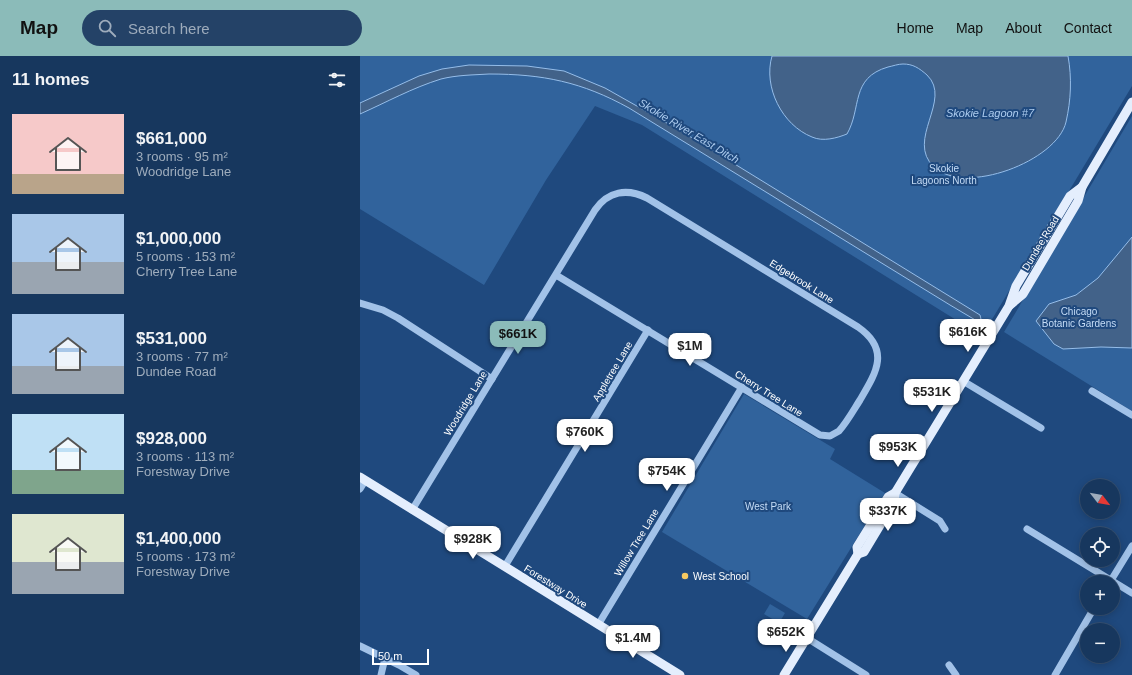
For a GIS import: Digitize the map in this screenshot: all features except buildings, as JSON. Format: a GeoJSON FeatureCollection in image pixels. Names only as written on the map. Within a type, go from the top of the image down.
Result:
{"type":"FeatureCollection","features":[{"type":"Feature","properties":{"kind":"main road","name":"Dundee Road"},"geometry":{"type":"LineString","coordinates":[[784,675],[858,554],[864,552],[868,546],[894,502],[895,493],[1009,306],[1016,286],[1070,196],[1082,187],[1132,102]]}},
{"type":"Feature","properties":{"kind":"main road","name":"Forestway Drive"},"geometry":{"type":"LineString","coordinates":[[363,479],[680,675]]}},
{"type":"Feature","properties":{"kind":"street","name":"Edgebrook Lane"},"geometry":{"type":"LineString","coordinates":[[619,193],[633,192],[647,198],[865,332],[870,337],[877,353],[878,367],[874,377],[844,426],[839,432],[830,436]]}},
{"type":"Feature","properties":{"kind":"street","name":"Woodridge Lane"},"geometry":{"type":"LineString","coordinates":[[412,510],[600,204],[606,198],[619,193]]}},
{"type":"Feature","properties":{"kind":"street","name":"Cherry Tree Lane"},"geometry":{"type":"LineString","coordinates":[[556,275],[814,432],[820,435],[830,436]]}},
{"type":"Feature","properties":{"kind":"street"},"geometry":{"type":"LineString","coordinates":[[360,303],[383,310],[398,318],[492,379]]}},
{"type":"Feature","properties":{"kind":"street","name":"Appletree Lane"},"geometry":{"type":"LineString","coordinates":[[505,566],[648,330]]}},
{"type":"Feature","properties":{"kind":"street"},"geometry":{"type":"LineString","coordinates":[[963,381],[1041,428]]}},
{"type":"Feature","properties":{"kind":"street","name":"Willow Tree Lane"},"geometry":{"type":"LineString","coordinates":[[598,625],[742,387]]}},
{"type":"Feature","properties":{"kind":"street"},"geometry":{"type":"LineString","coordinates":[[1092,391],[1132,415]]}},
{"type":"Feature","properties":{"kind":"street"},"geometry":{"type":"LineString","coordinates":[[360,489],[363,479]]}},
{"type":"Feature","properties":{"kind":"street"},"geometry":{"type":"LineString","coordinates":[[895,493],[937,518],[943,524],[945,529]]}},
{"type":"Feature","properties":{"kind":"street"},"geometry":{"type":"LineString","coordinates":[[1027,529],[1100,575]]}},
{"type":"Feature","properties":{"kind":"street"},"geometry":{"type":"LineString","coordinates":[[1114,575],[1132,546]]}},
{"type":"Feature","properties":{"kind":"street"},"geometry":{"type":"LineString","coordinates":[[1120,586],[1132,592]]}},
{"type":"Feature","properties":{"kind":"street"},"geometry":{"type":"LineString","coordinates":[[1055,675],[1090,615]]}},
{"type":"Feature","properties":{"kind":"street"},"geometry":{"type":"LineString","coordinates":[[807,638],[866,675]]}},
{"type":"Feature","properties":{"kind":"street"},"geometry":{"type":"LineString","coordinates":[[360,646],[416,675]]}},
{"type":"Feature","properties":{"kind":"street"},"geometry":{"type":"LineString","coordinates":[[381,675],[385,658]]}},
{"type":"Feature","properties":{"kind":"street"},"geometry":{"type":"LineString","coordinates":[[949,666],[956,675]]}},
{"type":"Feature","properties":{"kind":"green space","name":"Skokie Lagoons North"},"geometry":{"type":"Polygon","coordinates":[[[360,56],[1132,56],[1132,86],[982,336],[642,125],[595,106],[546,180],[484,285],[360,209],[360,56]]]}},
{"type":"Feature","properties":{"kind":"green space","name":"Chicago Botanic Gardens"},"geometry":{"type":"Polygon","coordinates":[[[1132,116],[1132,411],[1004,332],[1132,116]]]}},
{"type":"Feature","properties":{"kind":"green space","name":"West Park"},"geometry":{"type":"Polygon","coordinates":[[[744,394],[835,449],[830,459],[885,493],[807,619],[662,532],[744,394]]]}},
{"type":"Feature","properties":{"kind":"green space"},"geometry":{"type":"Polygon","coordinates":[[[770,604],[785,613],[779,623],[764,614],[770,604]]]}},
{"type":"Feature","properties":{"kind":"water","name":"Skokie Lagoon #7"},"geometry":{"type":"Polygon","coordinates":[[[772,56],[1068,56],[1070,89],[1066,122],[1059,136],[1046,150],[1028,161],[1008,170],[987,176],[966,178],[948,175],[934,167],[926,156],[924,145],[935,96],[934,85],[927,75],[919,68],[907,64],[901,64],[876,72],[868,78],[862,86],[852,124],[847,134],[834,138],[821,139],[812,137],[792,124],[777,104],[770,80],[772,56]]]}},
{"type":"Feature","properties":{"kind":"water"},"geometry":{"type":"Polygon","coordinates":[[[469,65],[527,66],[564,71],[605,88],[681,131],[980,315],[981,319],[977,321],[950,305],[629,108],[612,99],[578,86],[545,78],[509,74],[465,75],[441,79],[400,95],[360,114],[360,103],[419,76],[442,69],[469,65]]]}},
{"type":"Feature","properties":{"kind":"water"},"geometry":{"type":"Polygon","coordinates":[[[1132,237],[1132,348],[1101,347],[1063,349],[1054,344],[1036,321],[1049,304],[1076,295],[1098,278],[1132,237]]]}},
{"type":"Feature","properties":{"kind":"place","name":"West School"},"geometry":{"type":"Point","coordinates":[685,576]}},
{"type":"Feature","properties":{"kind":"water label","name":"Skokie River East Ditch"},"geometry":{"type":"Point","coordinates":[689,131]}}]}
